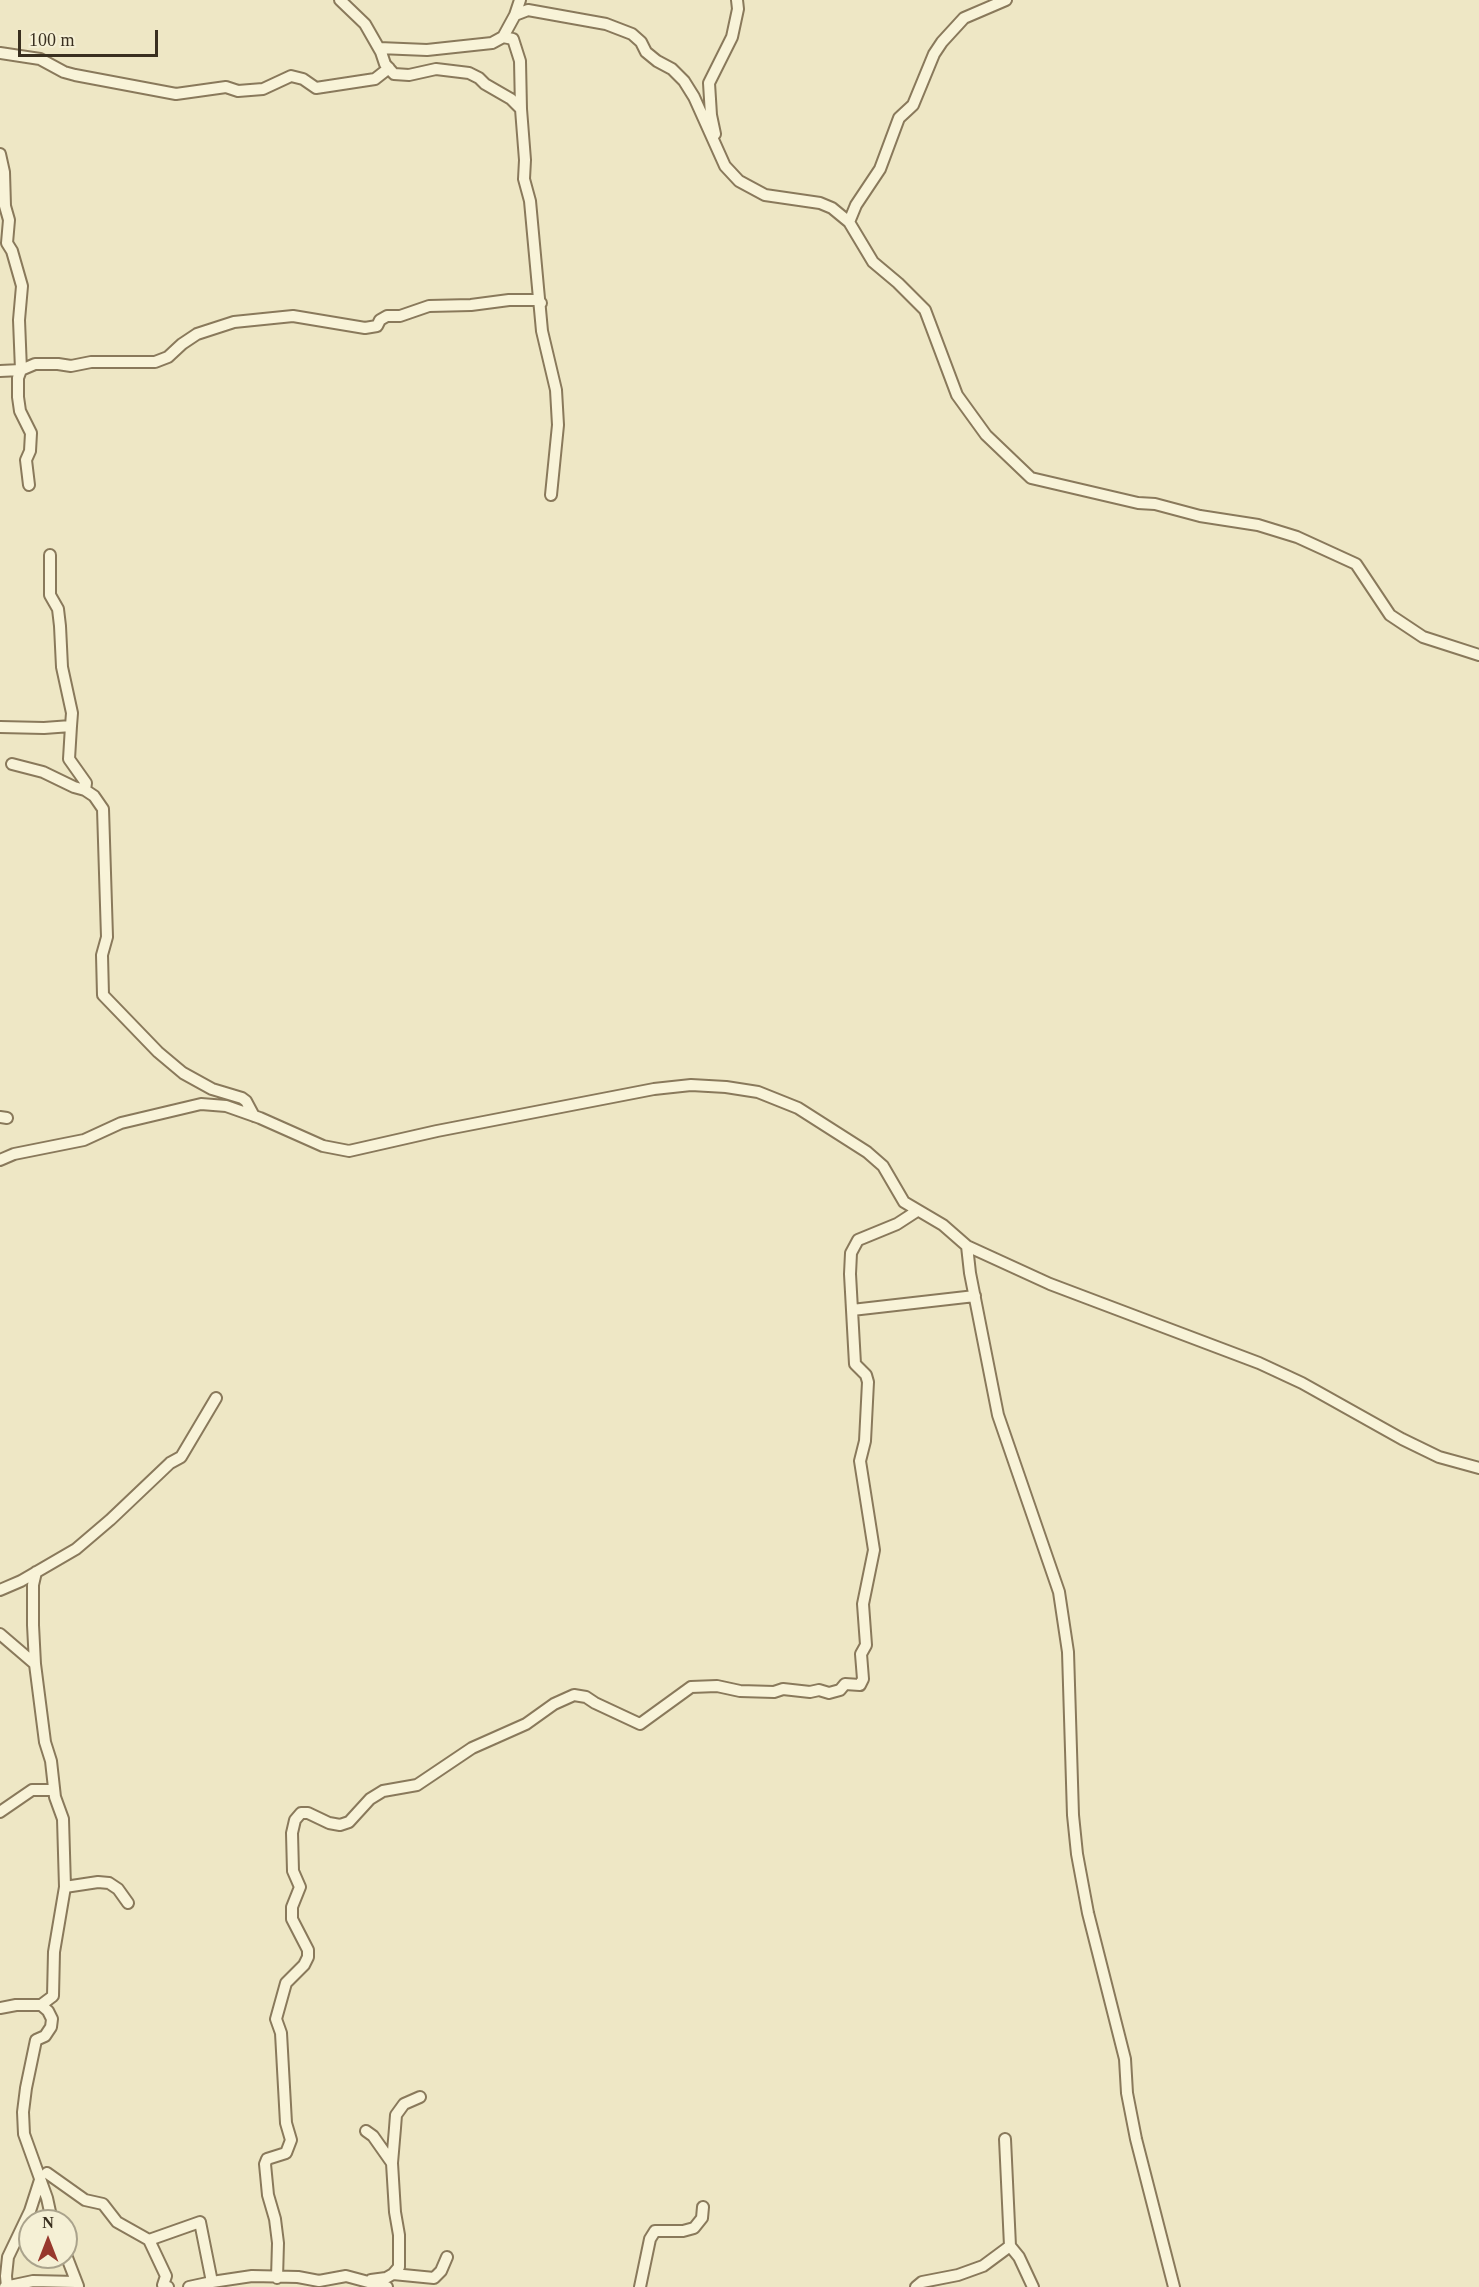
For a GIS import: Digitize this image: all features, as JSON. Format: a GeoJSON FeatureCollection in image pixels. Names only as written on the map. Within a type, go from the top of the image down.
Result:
{"type":"FeatureCollection","features":[{"type":"Feature","properties":{"kind":"street"},"geometry":{"type":"LineString","coordinates":[[340,0],[365,24],[388,68],[394,74],[409,75],[436,69],[469,73],[512,99],[521,109]]}},
{"type":"Feature","properties":{"kind":"street"},"geometry":{"type":"LineString","coordinates":[[379,48],[427,50],[492,44],[503,37],[512,24],[520,0]]}},
{"type":"Feature","properties":{"kind":"street"},"geometry":{"type":"LineString","coordinates":[[716,145],[709,83],[732,37],[738,9],[737,0]]}},
{"type":"Feature","properties":{"kind":"street"},"geometry":{"type":"LineString","coordinates":[[849,222],[856,205],[880,169],[899,117],[913,105],[934,54],[942,42],[964,18],[1006,0]]}},
{"type":"Feature","properties":{"kind":"street"},"geometry":{"type":"LineString","coordinates":[[515,15],[528,10],[539,11],[553,16],[606,24],[632,34],[641,42],[646,52],[672,69],[684,81],[694,97],[726,166],[739,181],[765,195],[820,203],[832,208],[849,222],[873,262],[925,310],[957,395],[986,435],[1031,478],[1138,503],[1155,504],[1200,516],[1258,525],[1297,537],[1356,564],[1372,592],[1390,615],[1415,632],[1423,637],[1479,655]]}},
{"type":"Feature","properties":{"kind":"street"},"geometry":{"type":"LineString","coordinates":[[503,37],[513,39],[520,61],[524,179],[529,193],[542,331],[556,390],[558,425],[551,495]]}},
{"type":"Feature","properties":{"kind":"street"},"geometry":{"type":"LineString","coordinates":[[0,53],[40,59],[64,72],[75,75],[176,94],[226,87],[238,91],[263,89],[291,76],[303,79],[316,88],[375,79],[388,68]]}},
{"type":"Feature","properties":{"kind":"street"},"geometry":{"type":"LineString","coordinates":[[0,154],[4,172],[5,207],[9,220],[7,243],[12,251],[22,286],[19,321],[21,369],[18,378],[20,411],[31,433],[30,451],[26,460],[29,485]]}},
{"type":"Feature","properties":{"kind":"street"},"geometry":{"type":"LineString","coordinates":[[0,371],[21,369],[35,364],[71,366],[91,362],[155,362],[168,357],[197,334],[234,322],[293,316],[365,328],[377,326],[380,320],[387,316],[400,316],[429,306],[471,305],[508,300],[538,300],[541,303]]}},
{"type":"Feature","properties":{"kind":"street"},"geometry":{"type":"LineString","coordinates":[[50,555],[50,595],[58,609],[62,668],[72,713],[69,759],[86,783],[85,790]]}},
{"type":"Feature","properties":{"kind":"street"},"geometry":{"type":"LineString","coordinates":[[0,727],[44,729],[71,726]]}},
{"type":"Feature","properties":{"kind":"street"},"geometry":{"type":"LineString","coordinates":[[12,764],[43,772],[74,788],[85,790],[94,796],[103,808],[107,937],[102,955],[103,995],[158,1052],[183,1073],[212,1089],[242,1098],[254,1116]]}},
{"type":"Feature","properties":{"kind":"street"},"geometry":{"type":"LineString","coordinates":[[0,1160],[14,1154],[84,1140],[121,1123],[201,1104],[226,1106],[323,1146],[349,1151],[654,1089],[691,1085],[758,1092],[798,1108],[833,1128],[867,1152],[883,1166],[904,1202],[943,1225],[967,1246],[1050,1284],[1259,1364],[1302,1383],[1439,1457],[1479,1468]]}},
{"type":"Feature","properties":{"kind":"street"},"geometry":{"type":"LineString","coordinates":[[277,2278],[278,2243],[275,2219],[268,2195],[265,2164],[267,2159],[286,2153],[291,2140],[286,2123],[281,2033],[276,2019],[286,1983],[304,1965],[308,1957],[308,1950],[292,1919],[292,1907],[300,1887],[293,1871],[292,1833],[295,1820],[301,1813],[308,1813],[329,1823],[340,1825],[349,1822],[370,1799],[383,1791],[417,1785],[472,1748],[526,1724],[554,1704],[574,1695],[586,1697],[640,1724],[691,1687],[717,1686],[740,1691],[774,1692],[783,1689],[810,1692],[819,1690],[829,1693],[840,1690],[845,1684],[860,1685],[862,1683],[861,1654],[866,1645],[863,1604],[874,1550],[861,1476],[860,1461],[865,1441],[868,1382],[866,1375],[855,1364],[851,1253],[858,1240],[897,1224],[917,1211]]}},
{"type":"Feature","properties":{"kind":"street"},"geometry":{"type":"LineString","coordinates":[[967,1246],[998,1415],[1059,1592],[1068,1652],[1073,1815],[1077,1854],[1088,1913],[1125,2059],[1127,2093],[1136,2139],[1174,2287]]}},
{"type":"Feature","properties":{"kind":"street"},"geometry":{"type":"LineString","coordinates":[[852,1310],[975,1296]]}},
{"type":"Feature","properties":{"kind":"street"},"geometry":{"type":"LineString","coordinates":[[0,1590],[76,1549],[180,1457],[216,1398]]}},
{"type":"Feature","properties":{"kind":"street"},"geometry":{"type":"LineString","coordinates":[[0,2008],[16,2005],[41,2005],[53,1996],[54,1952],[65,1887],[63,1819],[54,1791],[51,1761],[45,1742],[35,1664],[33,1585],[36,1572]]}},
{"type":"Feature","properties":{"kind":"street"},"geometry":{"type":"LineString","coordinates":[[0,1634],[35,1664]]}},
{"type":"Feature","properties":{"kind":"street"},"geometry":{"type":"LineString","coordinates":[[0,1812],[32,1790],[54,1791]]}},
{"type":"Feature","properties":{"kind":"street"},"geometry":{"type":"LineString","coordinates":[[65,1887],[98,1882],[109,1883],[118,1889],[128,1903]]}},
{"type":"Feature","properties":{"kind":"street"},"geometry":{"type":"LineString","coordinates":[[41,2005],[52,2019],[51,2027],[45,2036],[36,2040],[23,2112],[24,2134],[44,2176],[49,2209]]}},
{"type":"Feature","properties":{"kind":"street"},"geometry":{"type":"LineString","coordinates":[[365,2281],[386,2278],[399,2267],[392,2163],[396,2115],[404,2104],[420,2097]]}},
{"type":"Feature","properties":{"kind":"street"},"geometry":{"type":"LineString","coordinates":[[366,2131],[373,2136],[392,2163]]}},
{"type":"Feature","properties":{"kind":"street"},"geometry":{"type":"LineString","coordinates":[[1005,2139],[1010,2246],[1019,2257],[1033,2287]]}},
{"type":"Feature","properties":{"kind":"street"},"geometry":{"type":"LineString","coordinates":[[44,2176],[85,2200],[103,2204],[117,2222],[149,2240],[166,2276],[162,2284],[168,2287]]}},
{"type":"Feature","properties":{"kind":"street"},"geometry":{"type":"LineString","coordinates":[[44,2176],[8,2257],[6,2287],[33,2281],[77,2285],[71,2269]]}},
{"type":"Feature","properties":{"kind":"street"},"geometry":{"type":"LineString","coordinates":[[640,2287],[650,2239],[655,2231],[683,2231],[694,2228],[702,2218],[703,2207]]}},
{"type":"Feature","properties":{"kind":"street"},"geometry":{"type":"LineString","coordinates":[[149,2240],[200,2222],[212,2282]]}},
{"type":"Feature","properties":{"kind":"street"},"geometry":{"type":"LineString","coordinates":[[916,2287],[922,2282],[958,2275],[983,2266],[1010,2246]]}},
{"type":"Feature","properties":{"kind":"street"},"geometry":{"type":"LineString","coordinates":[[393,2274],[434,2278],[441,2271],[447,2257]]}},
{"type":"Feature","properties":{"kind":"street"},"geometry":{"type":"LineString","coordinates":[[189,2287],[252,2276],[298,2277],[319,2281],[346,2276],[387,2287]]}}]}
